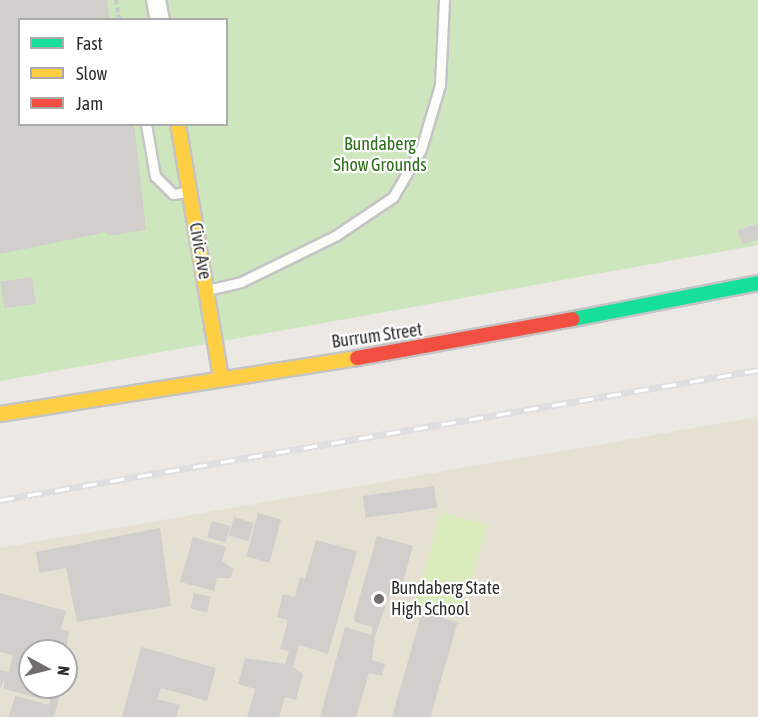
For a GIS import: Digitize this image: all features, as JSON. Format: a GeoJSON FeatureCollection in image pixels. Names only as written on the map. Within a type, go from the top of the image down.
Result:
{"type":"FeatureCollection","features":[{"type":"Feature","properties":{"kind":"street"},"geometry":{"type":"LineString","coordinates":[[156,0],[158,18]]}},
{"type":"Feature","properties":{"kind":"street","name":"Civic Ave"},"geometry":{"type":"LineString","coordinates":[[178,126],[221,377]]}},
{"type":"Feature","properties":{"kind":"street","name":"Burrum Street"},"geometry":{"type":"LineString","coordinates":[[0,414],[221,377],[444,344],[758,283]]}},
{"type":"Feature","properties":{"kind":"lane"},"geometry":{"type":"LineString","coordinates":[[207,290],[241,282],[335,236],[393,197],[421,149],[440,85],[444,0]]}},
{"type":"Feature","properties":{"kind":"lane"},"geometry":{"type":"LineString","coordinates":[[146,126],[160,184],[173,194],[189,192]]}},
{"type":"Feature","properties":{"kind":"path"},"geometry":{"type":"LineString","coordinates":[[116,0],[120,18]]}},
{"type":"Feature","properties":{"kind":"shaded area","name":"Bundaberg State High School"},"geometry":{"type":"Polygon","coordinates":[[[758,417],[758,717],[0,717],[0,548],[758,417]]]}},
{"type":"Feature","properties":{"kind":"green space","name":"Bundaberg Show Grounds"},"geometry":{"type":"Polygon","coordinates":[[[0,0],[758,0],[758,245],[0,381],[0,0]]]}},
{"type":"Feature","properties":{"kind":"green space"},"geometry":{"type":"Polygon","coordinates":[[[441,512],[487,525],[461,618],[415,604],[441,512]]]}},
{"type":"Feature","properties":{"kind":"building"},"geometry":{"type":"Polygon","coordinates":[[[0,0],[107,0],[110,18],[18,18],[18,126],[134,126],[146,230],[108,236],[107,232],[0,254],[0,0]]]}},
{"type":"Feature","properties":{"kind":"building"},"geometry":{"type":"Polygon","coordinates":[[[758,224],[758,239],[743,245],[737,230],[758,224]]]}},
{"type":"Feature","properties":{"kind":"building"},"geometry":{"type":"Polygon","coordinates":[[[32,277],[36,304],[4,308],[0,281],[32,277]]]}},
{"type":"Feature","properties":{"kind":"building"},"geometry":{"type":"Polygon","coordinates":[[[434,486],[437,508],[366,518],[363,496],[434,486]]]}},
{"type":"Feature","properties":{"kind":"building"},"geometry":{"type":"Polygon","coordinates":[[[258,513],[281,519],[270,563],[246,556],[258,513]]]}},
{"type":"Feature","properties":{"kind":"building"},"geometry":{"type":"Polygon","coordinates":[[[234,517],[254,523],[249,541],[228,535],[234,517]]]}},
{"type":"Feature","properties":{"kind":"building"},"geometry":{"type":"Polygon","coordinates":[[[212,521],[230,526],[226,543],[207,537],[212,521]]]}},
{"type":"Feature","properties":{"kind":"building"},"geometry":{"type":"Polygon","coordinates":[[[160,528],[171,606],[77,622],[66,568],[39,573],[36,552],[160,528]]]}},
{"type":"Feature","properties":{"kind":"building"},"geometry":{"type":"Polygon","coordinates":[[[377,536],[413,546],[401,589],[392,587],[375,636],[372,660],[385,664],[382,676],[369,673],[356,717],[320,717],[345,627],[371,635],[373,627],[355,622],[354,617],[377,536]]]}},
{"type":"Feature","properties":{"kind":"building"},"geometry":{"type":"Polygon","coordinates":[[[193,537],[226,547],[222,561],[233,569],[231,578],[217,578],[214,591],[180,582],[193,537]]]}},
{"type":"Feature","properties":{"kind":"building"},"geometry":{"type":"Polygon","coordinates":[[[316,540],[357,551],[328,654],[299,645],[293,667],[303,674],[296,700],[285,697],[279,717],[247,717],[255,689],[238,684],[245,658],[285,664],[289,651],[280,649],[288,620],[277,617],[283,594],[295,597],[300,577],[305,579],[316,540]]]}},
{"type":"Feature","properties":{"kind":"building"},"geometry":{"type":"Polygon","coordinates":[[[0,593],[66,611],[61,629],[69,631],[68,639],[18,639],[18,693],[4,689],[4,679],[0,689],[0,670],[9,672],[13,655],[0,652],[0,593]]]}},
{"type":"Feature","properties":{"kind":"building"},"geometry":{"type":"Polygon","coordinates":[[[194,593],[211,597],[207,612],[190,609],[194,593]]]}},
{"type":"Feature","properties":{"kind":"building"},"geometry":{"type":"Polygon","coordinates":[[[422,612],[458,622],[430,717],[392,717],[422,612]]]}},
{"type":"Feature","properties":{"kind":"building"},"geometry":{"type":"Polygon","coordinates":[[[141,647],[216,668],[207,701],[161,688],[157,699],[180,705],[176,717],[122,717],[141,647]]]}},
{"type":"Feature","properties":{"kind":"building"},"geometry":{"type":"Polygon","coordinates":[[[15,696],[18,699],[49,705],[50,699],[59,699],[54,717],[0,717],[9,716],[15,696]]]}},
{"type":"Feature","properties":{"kind":"railway"},"geometry":{"type":"LineString","coordinates":[[0,500],[758,370]]}},
{"type":"Feature","properties":{"kind":"traffic: fast"},"geometry":{"type":"LineString","coordinates":[[573,319],[758,283]]}},
{"type":"Feature","properties":{"kind":"traffic: slow"},"geometry":{"type":"LineString","coordinates":[[178,126],[221,377]]}},
{"type":"Feature","properties":{"kind":"traffic: slow"},"geometry":{"type":"LineString","coordinates":[[0,414],[357,358]]}},
{"type":"Feature","properties":{"kind":"traffic: jam"},"geometry":{"type":"LineString","coordinates":[[357,358],[573,319]]}},
{"type":"Feature","properties":{"kind":"place","name":"Bundaberg State High School"},"geometry":{"type":"Point","coordinates":[379,599]}}]}
